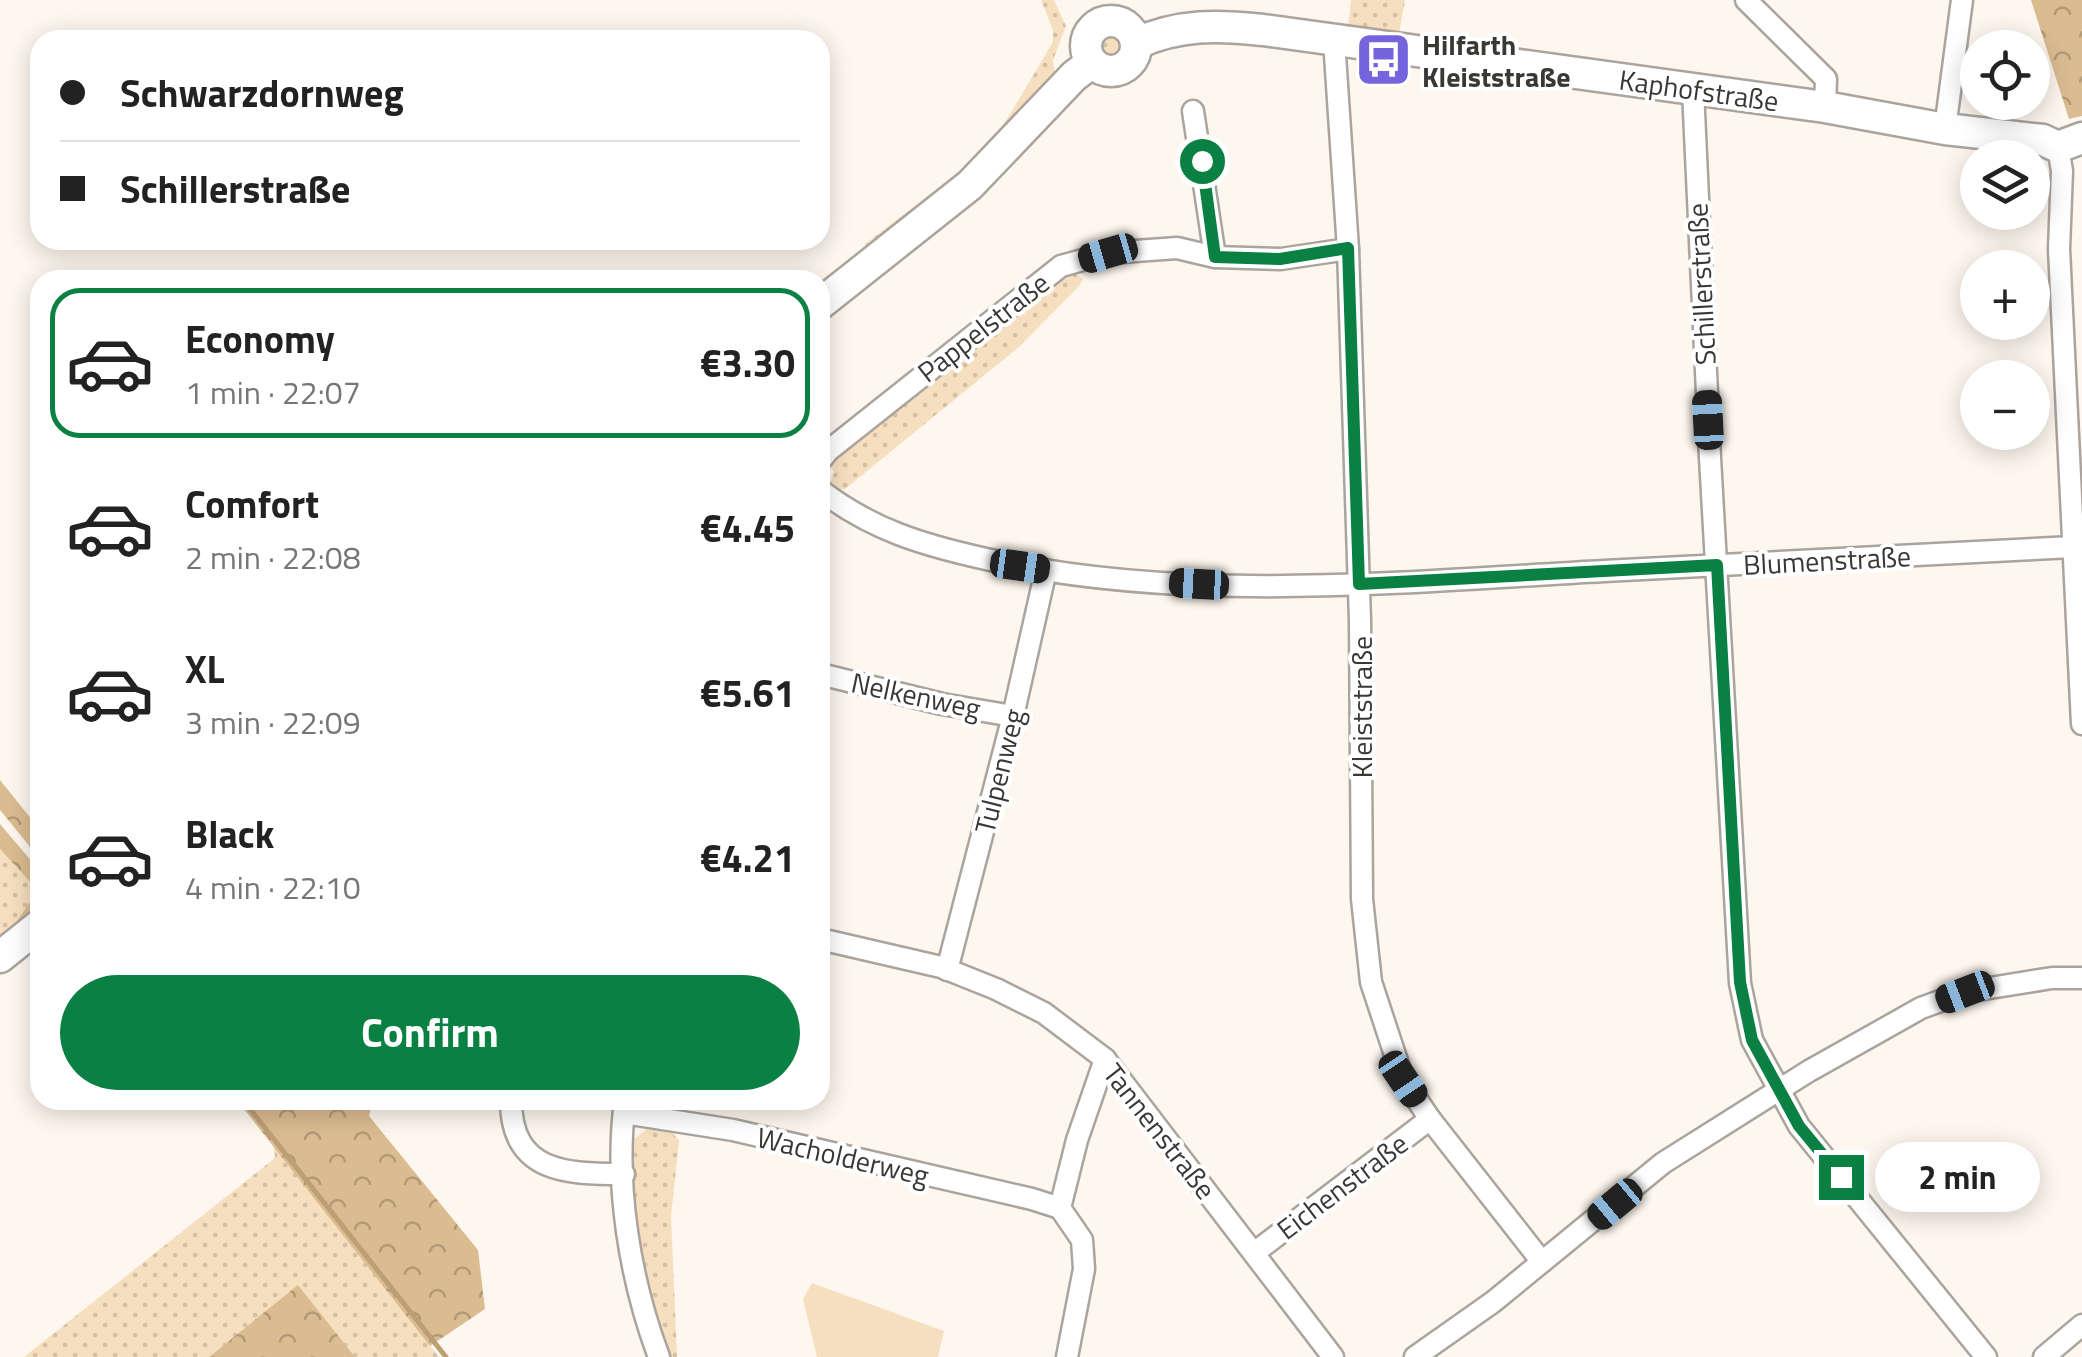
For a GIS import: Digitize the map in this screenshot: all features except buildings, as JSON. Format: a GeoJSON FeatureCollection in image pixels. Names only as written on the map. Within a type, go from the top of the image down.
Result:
{"type":"FeatureCollection","features":[{"type":"Feature","properties":{"kind":"main road"},"geometry":{"type":"LineString","coordinates":[[830,296],[970,185],[1091,63],[1086,42],[1090,12],[1106,21],[1122,23],[1137,44]]}},
{"type":"Feature","properties":{"kind":"main road","name":"Kaphofstraße"},"geometry":{"type":"LineString","coordinates":[[1091,63],[1108,72],[1125,68],[1136,53],[1137,44],[1158,33],[1194,25],[1264,30],[1826,107],[1944,129],[2070,143]]}},
{"type":"Feature","properties":{"kind":"main road"},"geometry":{"type":"LineString","coordinates":[[0,957],[30,933]]}},
{"type":"Feature","properties":{"kind":"street"},"geometry":{"type":"LineString","coordinates":[[1746,0],[1826,80],[1826,107]]}},
{"type":"Feature","properties":{"kind":"street"},"geometry":{"type":"LineString","coordinates":[[1944,129],[1962,0]]}},
{"type":"Feature","properties":{"kind":"street","name":"Kleiststraße"},"geometry":{"type":"LineString","coordinates":[[1334,40],[1348,248],[1359,584],[1362,899],[1371,982],[1403,1079],[1430,1120],[1542,1262]]}},
{"type":"Feature","properties":{"kind":"street","name":"Schillerstraße"},"geometry":{"type":"LineString","coordinates":[[1693,90],[1740,982],[1752,1040],[1799,1126],[1986,1357]]}},
{"type":"Feature","properties":{"kind":"street"},"geometry":{"type":"LineString","coordinates":[[1193,110],[1215,257]]}},
{"type":"Feature","properties":{"kind":"street"},"geometry":{"type":"LineString","coordinates":[[2070,143],[2062,171],[2059,250],[2082,724]]}},
{"type":"Feature","properties":{"kind":"street","name":"Pappelstraße"},"geometry":{"type":"LineString","coordinates":[[830,448],[1060,266],[1108,253],[1177,248],[1215,257],[1280,259],[1348,248]]}},
{"type":"Feature","properties":{"kind":"street","name":"Blumenstraße"},"geometry":{"type":"LineString","coordinates":[[830,497],[863,520],[919,544],[1105,579],[1237,585],[1359,584],[2073,547]]}},
{"type":"Feature","properties":{"kind":"street","name":"Tulpenweg"},"geometry":{"type":"LineString","coordinates":[[946,970],[1013,716],[1046,570]]}},
{"type":"Feature","properties":{"kind":"street","name":"Nelkenweg"},"geometry":{"type":"LineString","coordinates":[[830,676],[942,704],[1013,716]]}},
{"type":"Feature","properties":{"kind":"street","name":"Tannenstraße"},"geometry":{"type":"LineString","coordinates":[[830,941],[946,970],[1044,1012],[1105,1058],[1333,1357]]}},
{"type":"Feature","properties":{"kind":"street"},"geometry":{"type":"LineString","coordinates":[[1414,1357],[1494,1302],[1663,1163],[1780,1090],[1936,1003],[1965,992],[2008,983],[2082,978]]}},
{"type":"Feature","properties":{"kind":"street"},"geometry":{"type":"LineString","coordinates":[[1067,1357],[1084,1269],[1082,1240],[1060,1208],[1077,1140],[1105,1058]]}},
{"type":"Feature","properties":{"kind":"street"},"geometry":{"type":"LineString","coordinates":[[510,1110],[523,1151],[546,1166],[583,1174],[624,1174]]}},
{"type":"Feature","properties":{"kind":"street"},"geometry":{"type":"LineString","coordinates":[[624,1110],[626,1214],[639,1293],[659,1357]]}},
{"type":"Feature","properties":{"kind":"street","name":"Wacholderweg"},"geometry":{"type":"LineString","coordinates":[[642,1110],[1060,1208]]}},
{"type":"Feature","properties":{"kind":"street","name":"Eichenstraße"},"geometry":{"type":"LineString","coordinates":[[1254,1252],[1430,1120]]}},
{"type":"Feature","properties":{"kind":"street"},"geometry":{"type":"LineString","coordinates":[[2044,1357],[2082,1325]]}},
{"type":"Feature","properties":{"kind":"shaded area"},"geometry":{"type":"Polygon","coordinates":[[[1041,0],[1054,0],[1066,26],[1053,60],[1055,73],[1007,137],[871,250],[865,244],[955,175],[998,134],[1053,42],[1053,30],[1041,0]]]}},
{"type":"Feature","properties":{"kind":"shaded area"},"geometry":{"type":"Polygon","coordinates":[[[1351,0],[1405,0],[1399,34],[1348,26],[1351,0]]]}},
{"type":"Feature","properties":{"kind":"shaded area"},"geometry":{"type":"Polygon","coordinates":[[[1110,30],[1121,34],[1125,45],[1121,56],[1110,60],[1099,56],[1095,45],[1099,34],[1110,30]]]}},
{"type":"Feature","properties":{"kind":"shaded area"},"geometry":{"type":"Polygon","coordinates":[[[1072,272],[1083,279],[1020,346],[845,489],[833,490],[830,482],[834,472],[830,464],[852,442],[1060,276],[1072,272]]]}},
{"type":"Feature","properties":{"kind":"shaded area"},"geometry":{"type":"Polygon","coordinates":[[[0,849],[30,882],[30,905],[23,917],[30,912],[30,923],[0,947],[0,849]]]}},
{"type":"Feature","properties":{"kind":"shaded area"},"geometry":{"type":"Polygon","coordinates":[[[647,1129],[672,1133],[679,1140],[671,1217],[677,1357],[666,1357],[640,1250],[633,1140],[647,1129]]]}},
{"type":"Feature","properties":{"kind":"shaded area"},"geometry":{"type":"Polygon","coordinates":[[[273,1142],[439,1357],[355,1357],[298,1286],[209,1357],[24,1357],[275,1158],[273,1142]]]}},
{"type":"Feature","properties":{"kind":"shaded area"},"geometry":{"type":"Polygon","coordinates":[[[812,1283],[944,1331],[938,1357],[817,1357],[803,1299],[812,1283]]]}},
{"type":"Feature","properties":{"kind":"green space"},"geometry":{"type":"Polygon","coordinates":[[[2031,0],[2082,0],[2082,116],[2069,119],[2050,60],[2050,30],[2041,30],[2031,0]]]}},
{"type":"Feature","properties":{"kind":"green space"},"geometry":{"type":"Polygon","coordinates":[[[0,780],[30,818],[30,847],[0,810],[0,780]]]}},
{"type":"Feature","properties":{"kind":"green space"},"geometry":{"type":"Polygon","coordinates":[[[0,824],[30,859],[30,882],[0,849],[0,824]]]}},
{"type":"Feature","properties":{"kind":"green space"},"geometry":{"type":"Polygon","coordinates":[[[30,902],[30,913],[15,924],[30,902]]]}},
{"type":"Feature","properties":{"kind":"green space"},"geometry":{"type":"Polygon","coordinates":[[[245,1110],[370,1110],[369,1116],[478,1250],[485,1309],[430,1346],[245,1110]]]}},
{"type":"Feature","properties":{"kind":"green space"},"geometry":{"type":"Polygon","coordinates":[[[298,1285],[355,1357],[209,1357],[298,1285]]]}},
{"type":"Feature","properties":{"kind":"waterway"},"geometry":{"type":"LineString","coordinates":[[251,1110],[446,1357]]}},
{"type":"Feature","properties":{"kind":"place","name":"Hilfarth Kleiststraße"},"geometry":{"type":"Point","coordinates":[1383,60]}},
{"type":"Feature","properties":{"kind":"route"},"geometry":{"type":"LineString","coordinates":[[1202,161],[1215,257],[1280,259],[1348,248],[1359,584],[1717,565],[1740,982],[1752,1040],[1799,1126],[1841,1177]]}}]}
